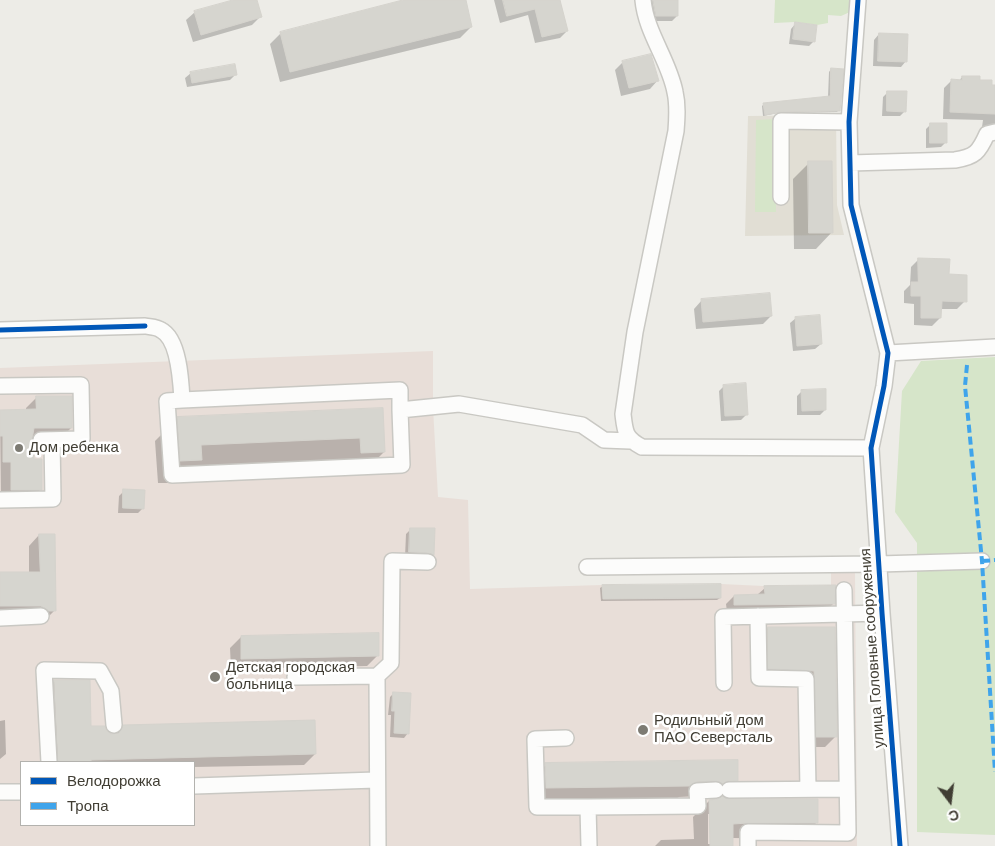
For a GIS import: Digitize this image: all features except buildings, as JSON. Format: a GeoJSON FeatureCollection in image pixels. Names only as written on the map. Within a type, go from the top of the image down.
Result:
{"type":"FeatureCollection","features":[{"type":"Feature","properties":{"kind":"street"},"geometry":{"type":"LineString","coordinates":[[630,441],[624,428],[623,414],[635,332],[676,131],[677,108],[675,90],[644,15],[643,0]]}},
{"type":"Feature","properties":{"kind":"street"},"geometry":{"type":"LineString","coordinates":[[400,410],[459,404],[582,425],[604,440],[630,441],[642,447],[871,448],[884,386],[888,353],[851,205],[849,122],[858,0]]}},
{"type":"Feature","properties":{"kind":"street"},"geometry":{"type":"LineString","coordinates":[[781,197],[781,121],[849,122]]}},
{"type":"Feature","properties":{"kind":"street"},"geometry":{"type":"LineString","coordinates":[[850,162],[955,160],[969,158],[981,148],[987,134],[995,132]]}},
{"type":"Feature","properties":{"kind":"street"},"geometry":{"type":"LineString","coordinates":[[0,330],[145,326],[160,329],[172,340],[180,376],[182,400]]}},
{"type":"Feature","properties":{"kind":"street"},"geometry":{"type":"LineString","coordinates":[[888,353],[995,348]]}},
{"type":"Feature","properties":{"kind":"street"},"geometry":{"type":"LineString","coordinates":[[0,386],[81,385],[82,439],[46,440],[53,498],[0,500]]}},
{"type":"Feature","properties":{"kind":"street"},"geometry":{"type":"LineString","coordinates":[[400,390],[400,410],[402,465],[172,475],[167,401],[400,390]]}},
{"type":"Feature","properties":{"kind":"street","name":"улица Головные сооружения"},"geometry":{"type":"LineString","coordinates":[[871,448],[900,846]]}},
{"type":"Feature","properties":{"kind":"street"},"geometry":{"type":"LineString","coordinates":[[295,677],[377,676],[391,663],[392,561],[428,562]]}},
{"type":"Feature","properties":{"kind":"street"},"geometry":{"type":"LineString","coordinates":[[587,567],[982,561]]}},
{"type":"Feature","properties":{"kind":"street"},"geometry":{"type":"LineString","coordinates":[[748,846],[748,832],[837,840],[848,834],[844,590]]}},
{"type":"Feature","properties":{"kind":"street"},"geometry":{"type":"LineString","coordinates":[[724,683],[723,617],[882,613]]}},
{"type":"Feature","properties":{"kind":"street"},"geometry":{"type":"LineString","coordinates":[[0,618],[40,616]]}},
{"type":"Feature","properties":{"kind":"street"},"geometry":{"type":"LineString","coordinates":[[758,616],[759,678],[806,679],[808,789]]}},
{"type":"Feature","properties":{"kind":"street"},"geometry":{"type":"LineString","coordinates":[[48,761],[44,670],[100,671],[111,691],[114,725]]}},
{"type":"Feature","properties":{"kind":"street"},"geometry":{"type":"LineString","coordinates":[[377,676],[376,780],[378,846]]}},
{"type":"Feature","properties":{"kind":"street"},"geometry":{"type":"LineString","coordinates":[[566,738],[535,739],[537,807],[698,806],[697,791],[846,789]]}},
{"type":"Feature","properties":{"kind":"street"},"geometry":{"type":"LineString","coordinates":[[195,786],[376,780]]}},
{"type":"Feature","properties":{"kind":"street"},"geometry":{"type":"LineString","coordinates":[[0,792],[20,792]]}},
{"type":"Feature","properties":{"kind":"street"},"geometry":{"type":"LineString","coordinates":[[588,807],[589,846]]}},
{"type":"Feature","properties":{"kind":"shaded area"},"geometry":{"type":"Polygon","coordinates":[[[836,115],[837,205],[844,235],[745,236],[748,116],[836,115]]]}},
{"type":"Feature","properties":{"kind":"shaded area","name":"Детская городская больница"},"geometry":{"type":"Polygon","coordinates":[[[433,351],[433,408],[438,497],[468,500],[470,589],[602,585],[603,599],[720,598],[721,584],[764,586],[831,585],[831,571],[855,571],[857,846],[0,846],[0,368],[433,351]]]}},
{"type":"Feature","properties":{"kind":"green space"},"geometry":{"type":"Polygon","coordinates":[[[775,0],[850,0],[850,12],[841,16],[828,15],[828,23],[817,25],[795,22],[774,23],[775,0]]]}},
{"type":"Feature","properties":{"kind":"green space"},"geometry":{"type":"Polygon","coordinates":[[[776,119],[776,212],[755,212],[756,120],[776,119]]]}},
{"type":"Feature","properties":{"kind":"green space"},"geometry":{"type":"Polygon","coordinates":[[[995,357],[995,835],[917,832],[917,543],[895,512],[902,391],[921,361],[995,357]]]}},
{"type":"Feature","properties":{"kind":"marked path"},"geometry":{"type":"LineString","coordinates":[[967,365],[965,386],[982,561],[995,772]]}},
{"type":"Feature","properties":{"kind":"marked path"},"geometry":{"type":"LineString","coordinates":[[982,561],[995,560]]}},
{"type":"Feature","properties":{"kind":"cycle path"},"geometry":{"type":"LineString","coordinates":[[858,0],[849,122],[851,205],[888,353],[884,386],[871,448],[900,846]]}},
{"type":"Feature","properties":{"kind":"cycle path"},"geometry":{"type":"LineString","coordinates":[[0,330],[145,326]]}},
{"type":"Feature","properties":{"kind":"place","name":"Дом ребенка"},"geometry":{"type":"Point","coordinates":[19,448]}},
{"type":"Feature","properties":{"kind":"place","name":"Детская городская больница"},"geometry":{"type":"Point","coordinates":[215,677]}},
{"type":"Feature","properties":{"kind":"place","name":"Родильный дом ПАО Северсталь"},"geometry":{"type":"Point","coordinates":[643,730]}}]}
